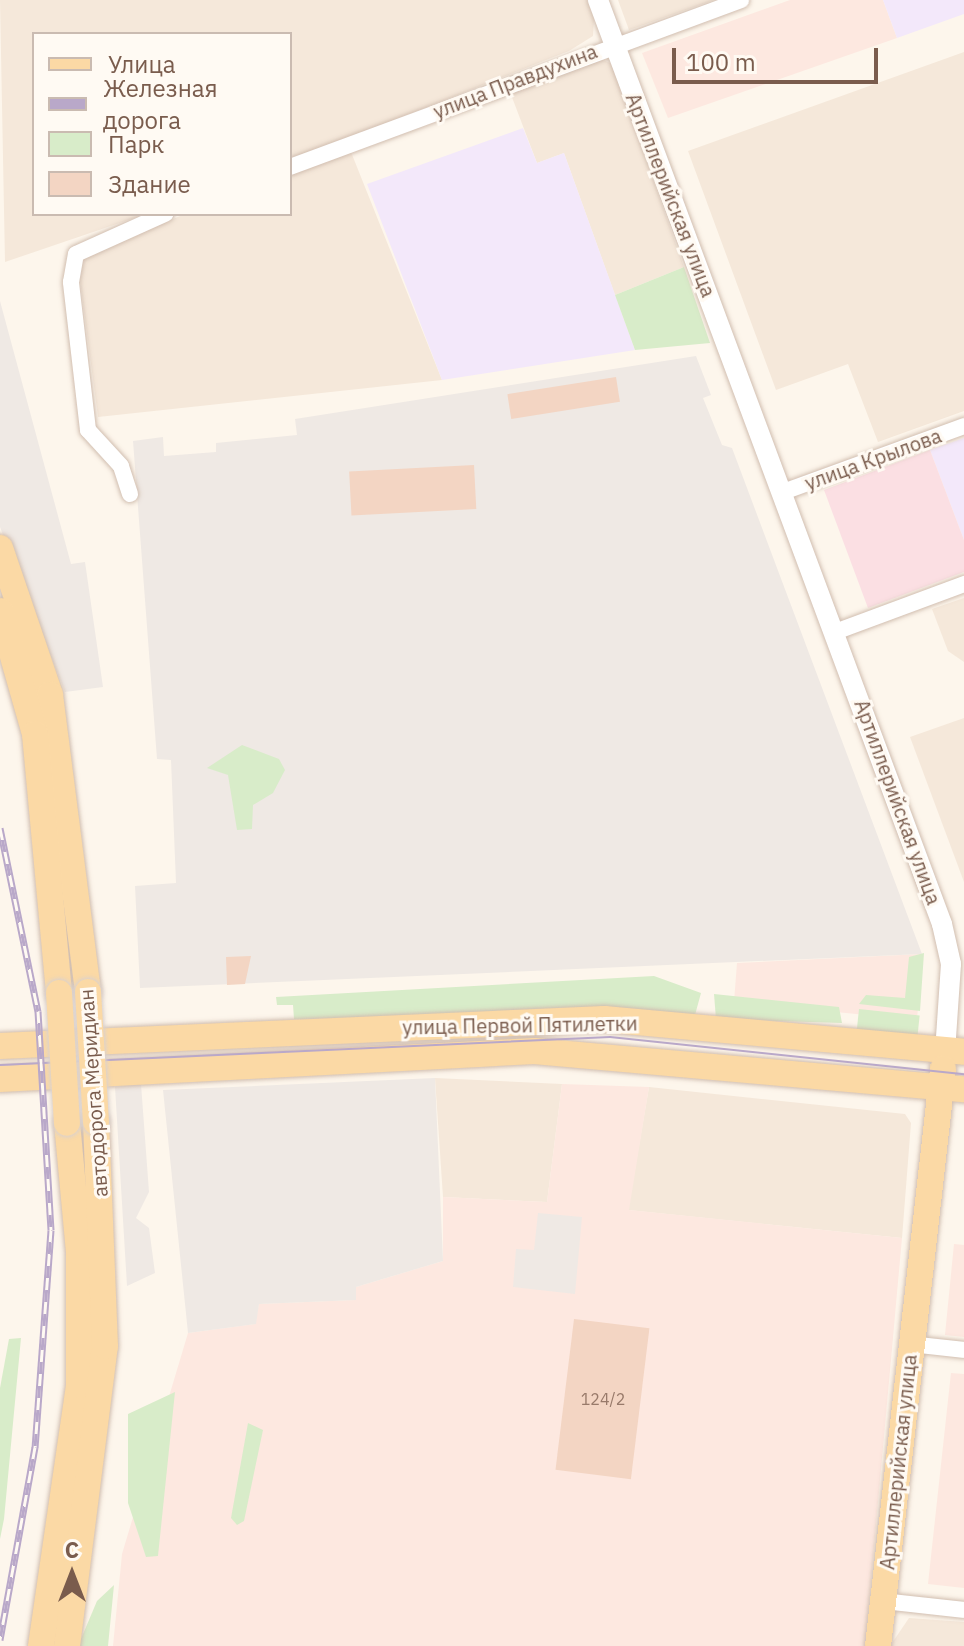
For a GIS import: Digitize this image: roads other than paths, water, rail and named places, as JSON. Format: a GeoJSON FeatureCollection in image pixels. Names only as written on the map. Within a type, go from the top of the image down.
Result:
{"type":"FeatureCollection","features":[{"type":"Feature","properties":{"kind":"main road","name":"автодорога Меридиан"},"geometry":{"type":"LineString","coordinates":[[0,548],[50,695],[88,992],[96,1122],[105,1346],[67,1646]]}},
{"type":"Feature","properties":{"kind":"main road","name":"автодорога Меридиан"},"geometry":{"type":"LineString","coordinates":[[0,611],[35,734],[79,1252],[79,1385],[41,1646]]}},
{"type":"Feature","properties":{"kind":"main road","name":"улица Первой Пятилетки"},"geometry":{"type":"LineString","coordinates":[[0,1046],[604,1019],[955,1051]]}},
{"type":"Feature","properties":{"kind":"main road","name":"улица Первой Пятилетки"},"geometry":{"type":"LineString","coordinates":[[0,1079],[579,1051],[952,1088]]}},
{"type":"Feature","properties":{"kind":"main road","name":"Артиллерийская улица"},"geometry":{"type":"LineString","coordinates":[[878,1646],[910,1344],[952,1088],[955,1051]]}},
{"type":"Feature","properties":{"kind":"street","name":"Артиллерийская улица"},"geometry":{"type":"LineString","coordinates":[[598,0],[946,937],[955,1051]]}},
{"type":"Feature","properties":{"kind":"street","name":"улица Правдухина"},"geometry":{"type":"LineString","coordinates":[[292,166],[614,44],[741,0]]}},
{"type":"Feature","properties":{"kind":"street"},"geometry":{"type":"LineString","coordinates":[[130,494],[121,466],[88,430],[72,297],[76,254],[100,239],[160,216]]}},
{"type":"Feature","properties":{"kind":"street","name":"улица Крылова"},"geometry":{"type":"LineString","coordinates":[[783,492],[964,426]]}},
{"type":"Feature","properties":{"kind":"street"},"geometry":{"type":"LineString","coordinates":[[835,632],[964,584]]}},
{"type":"Feature","properties":{"kind":"street"},"geometry":{"type":"LineString","coordinates":[[910,1344],[964,1350]]}},
{"type":"Feature","properties":{"kind":"street"},"geometry":{"type":"LineString","coordinates":[[883,1601],[964,1610]]}},
{"type":"Feature","properties":{"kind":"tram line"},"geometry":{"type":"LineString","coordinates":[[0,1065],[610,1037],[964,1074]]}},
{"type":"Feature","properties":{"kind":"railway"},"geometry":{"type":"LineString","coordinates":[[0,828],[38,1011],[51,1230],[35,1447],[0,1640]]}}]}
